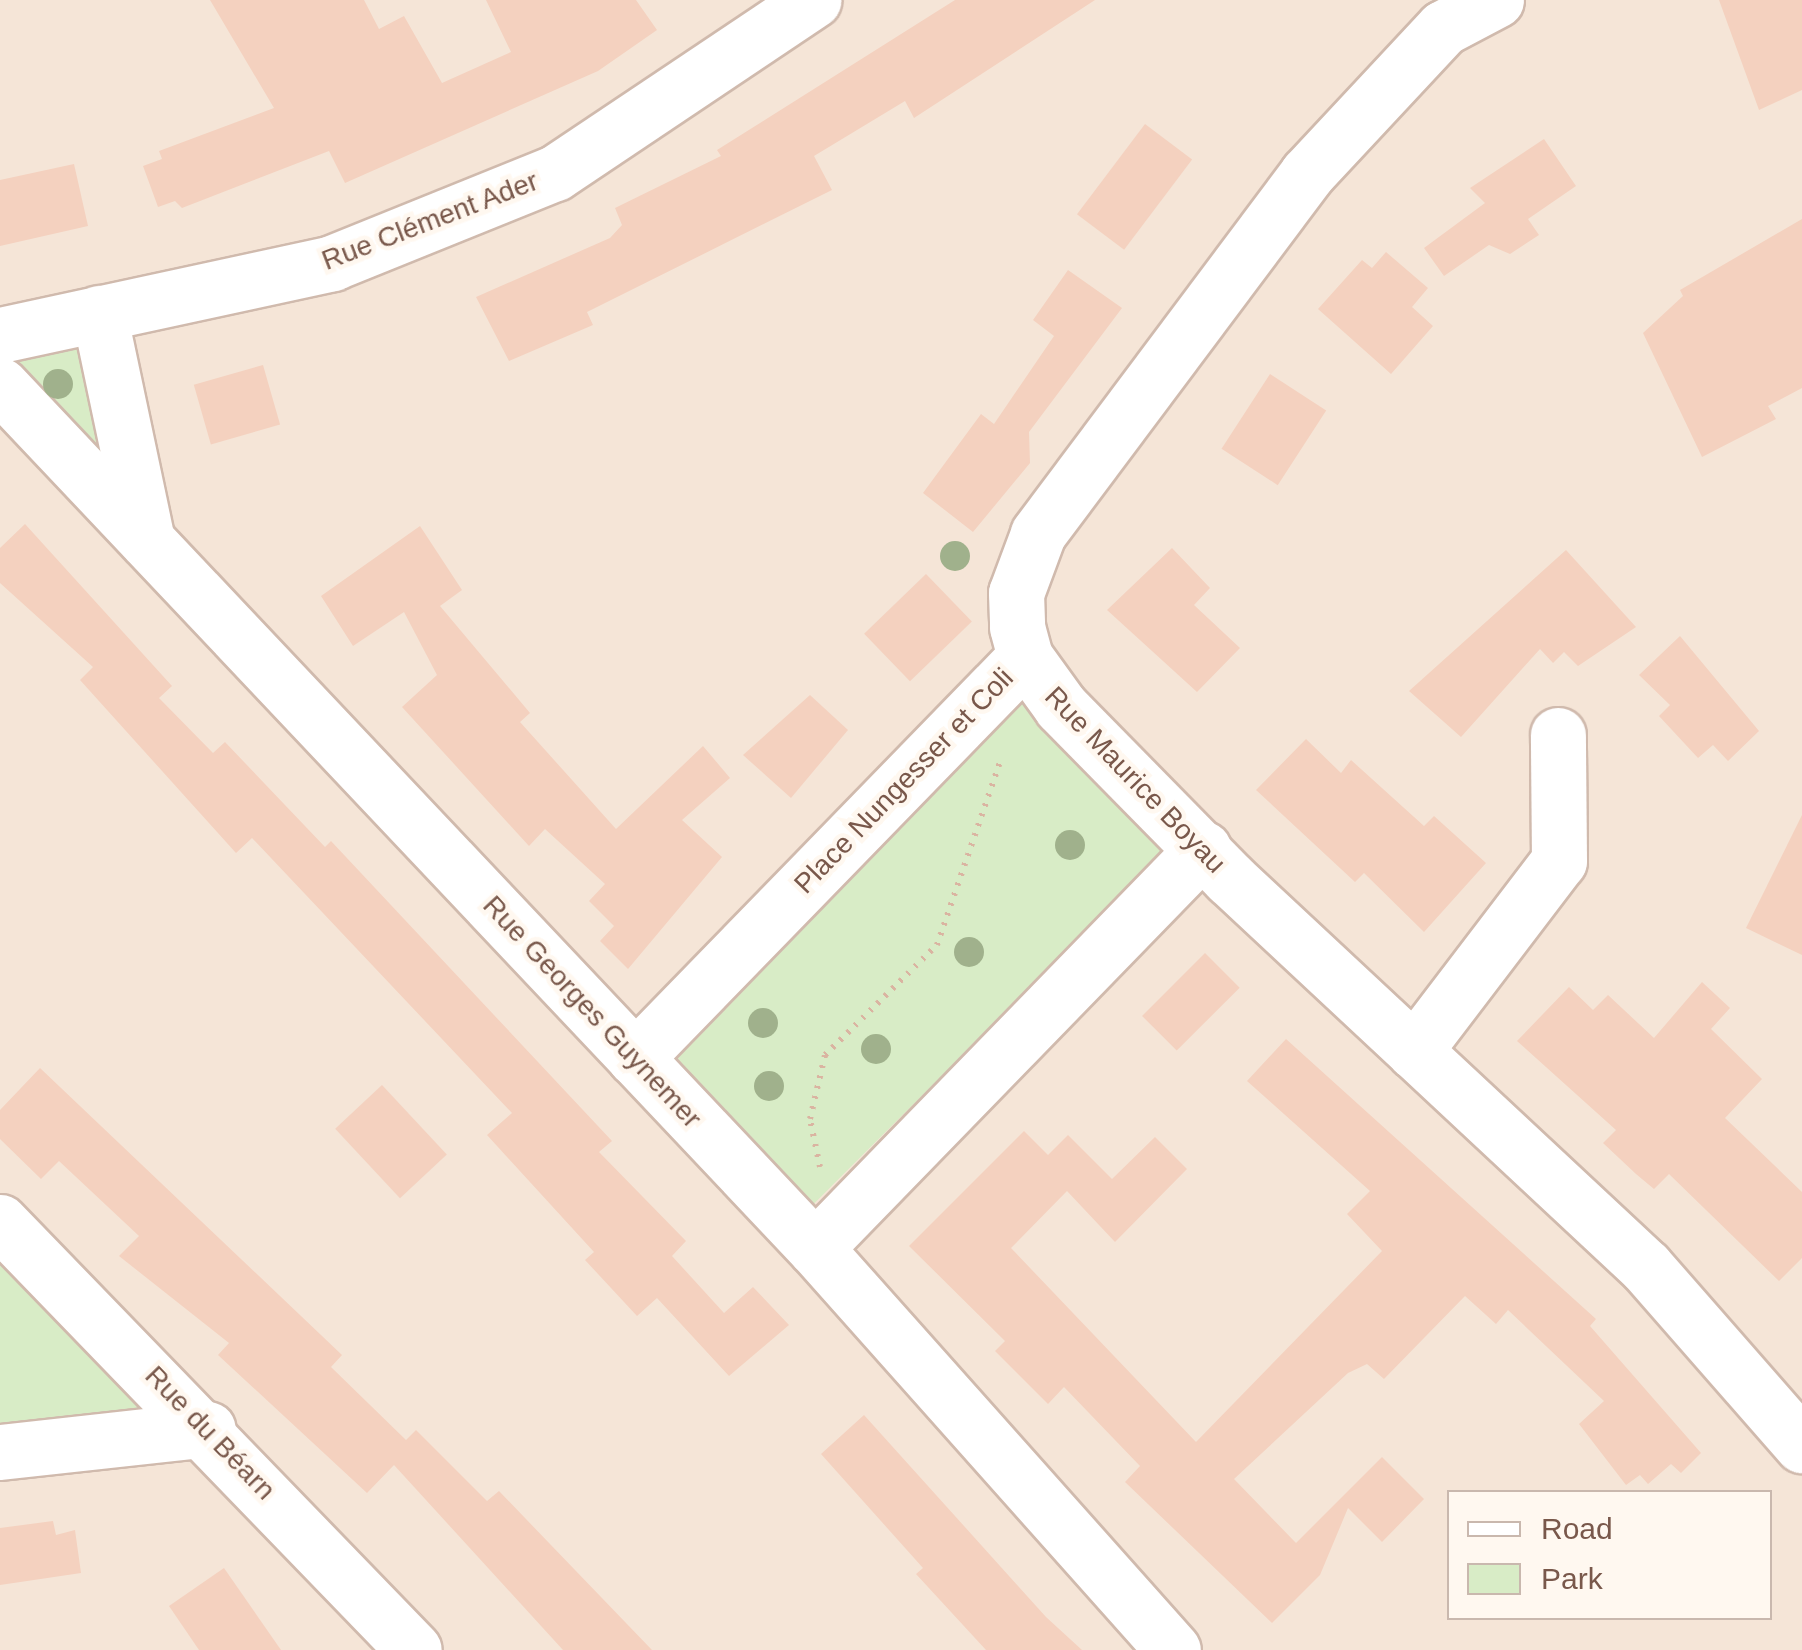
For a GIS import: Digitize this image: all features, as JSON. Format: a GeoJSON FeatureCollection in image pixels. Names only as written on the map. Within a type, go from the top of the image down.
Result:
{"type":"FeatureCollection","features":[{"type":"Feature","properties":{"kind":"street","name":"Rue Clément Ader"},"geometry":{"type":"LineString","coordinates":[[0,334],[332,263],[555,173],[813,0]]}},
{"type":"Feature","properties":{"kind":"street","name":"Rue Maurice Boyau"},"geometry":{"type":"LineString","coordinates":[[1496,0],[1435,14],[1307,174],[1038,534],[1016,593],[1025,657],[1061,707],[1203,850],[1646,1267],[1802,1445]]}},
{"type":"Feature","properties":{"kind":"street"},"geometry":{"type":"LineString","coordinates":[[99,314],[147,540]]}},
{"type":"Feature","properties":{"kind":"street","name":"Rue Georges Guynemer"},"geometry":{"type":"LineString","coordinates":[[0,385],[636,1058],[828,1234],[1173,1650]]}},
{"type":"Feature","properties":{"kind":"street","name":"Place Nungesser et Coli"},"geometry":{"type":"LineString","coordinates":[[636,1058],[1025,657]]}},
{"type":"Feature","properties":{"kind":"street"},"geometry":{"type":"LineString","coordinates":[[1414,1050],[1559,861],[1558,736]]}},
{"type":"Feature","properties":{"kind":"street"},"geometry":{"type":"LineString","coordinates":[[828,1234],[1203,850]]}},
{"type":"Feature","properties":{"kind":"street","name":"Rue du Béarn"},"geometry":{"type":"LineString","coordinates":[[0,1222],[208,1429],[414,1650]]}},
{"type":"Feature","properties":{"kind":"street"},"geometry":{"type":"LineString","coordinates":[[0,1452],[208,1429]]}},
{"type":"Feature","properties":{"kind":"path","name":"Place Nungesser et Coli"},"geometry":{"type":"LineString","coordinates":[[828,1234],[810,1120],[825,1055],[937,945],[1004,748]]}},
{"type":"Feature","properties":{"kind":"shaded area"},"geometry":{"type":"Polygon","coordinates":[[[0,0],[1802,0],[1802,1650],[0,1650],[0,0]]]}},
{"type":"Feature","properties":{"kind":"green space"},"geometry":{"type":"Polygon","coordinates":[[[80,343],[118,477],[7,358],[80,343]]]}},
{"type":"Feature","properties":{"kind":"green space"},"geometry":{"type":"Polygon","coordinates":[[[1022,693],[1173,844],[809,1208],[658,1057],[1022,693]]]}},
{"type":"Feature","properties":{"kind":"green space"},"geometry":{"type":"Polygon","coordinates":[[[0,1260],[152,1407],[150,1428],[0,1431],[0,1260]]]}},
{"type":"Feature","properties":{"kind":"building"},"geometry":{"type":"Polygon","coordinates":[[[210,0],[364,0],[379,29],[404,16],[442,83],[511,52],[486,0],[636,0],[657,30],[598,71],[345,183],[329,151],[182,208],[175,201],[158,207],[143,166],[162,159],[159,151],[274,108],[210,0]]]}},
{"type":"Feature","properties":{"kind":"building"},"geometry":{"type":"Polygon","coordinates":[[[955,0],[1095,0],[914,118],[905,101],[814,156],[832,190],[587,312],[593,325],[509,361],[476,297],[610,238],[622,225],[615,208],[721,156],[717,150],[955,0]]]}},
{"type":"Feature","properties":{"kind":"building"},"geometry":{"type":"Polygon","coordinates":[[[1719,0],[1802,0],[1802,90],[1759,110],[1719,0]]]}},
{"type":"Feature","properties":{"kind":"building"},"geometry":{"type":"Polygon","coordinates":[[[1145,124],[1192,160],[1124,250],[1077,214],[1145,124]]]}},
{"type":"Feature","properties":{"kind":"building"},"geometry":{"type":"Polygon","coordinates":[[[1544,139],[1576,186],[1528,219],[1539,235],[1510,254],[1489,245],[1444,276],[1424,248],[1485,203],[1470,188],[1544,139]]]}},
{"type":"Feature","properties":{"kind":"building"},"geometry":{"type":"Polygon","coordinates":[[[74,164],[88,226],[0,246],[0,180],[74,164]]]}},
{"type":"Feature","properties":{"kind":"building"},"geometry":{"type":"Polygon","coordinates":[[[1802,219],[1802,388],[1768,406],[1776,419],[1702,457],[1643,333],[1683,296],[1680,290],[1802,219]]]}},
{"type":"Feature","properties":{"kind":"building"},"geometry":{"type":"Polygon","coordinates":[[[1386,252],[1428,288],[1412,307],[1433,326],[1391,374],[1318,309],[1362,260],[1372,268],[1386,252]]]}},
{"type":"Feature","properties":{"kind":"building"},"geometry":{"type":"Polygon","coordinates":[[[1068,270],[1122,308],[1029,432],[1030,463],[973,532],[923,493],[981,414],[994,424],[1054,336],[1033,320],[1068,270]]]}},
{"type":"Feature","properties":{"kind":"building"},"geometry":{"type":"Polygon","coordinates":[[[263,365],[280,425],[211,444],[194,385],[263,365]]]}},
{"type":"Feature","properties":{"kind":"building"},"geometry":{"type":"Polygon","coordinates":[[[1270,374],[1326,410],[1278,485],[1222,449],[1270,374]]]}},
{"type":"Feature","properties":{"kind":"building"},"geometry":{"type":"Polygon","coordinates":[[[25,524],[172,686],[159,698],[213,753],[225,742],[325,847],[331,841],[612,1141],[599,1152],[686,1241],[672,1256],[724,1313],[753,1287],[789,1325],[729,1376],[657,1298],[637,1316],[585,1260],[594,1252],[487,1135],[512,1113],[252,838],[236,853],[80,680],[93,667],[0,583],[0,548],[25,524]]]}},
{"type":"Feature","properties":{"kind":"building"},"geometry":{"type":"Polygon","coordinates":[[[420,526],[462,590],[440,606],[530,713],[520,722],[616,829],[703,746],[730,778],[682,820],[722,857],[628,969],[600,941],[614,926],[589,901],[605,884],[545,829],[529,846],[402,707],[437,675],[404,612],[353,646],[321,596],[420,526]]]}},
{"type":"Feature","properties":{"kind":"building"},"geometry":{"type":"Polygon","coordinates":[[[1172,548],[1210,588],[1194,605],[1240,648],[1197,692],[1107,610],[1172,548]]]}},
{"type":"Feature","properties":{"kind":"building"},"geometry":{"type":"Polygon","coordinates":[[[1566,550],[1636,627],[1578,666],[1564,652],[1553,663],[1540,649],[1461,737],[1409,691],[1566,550]]]}},
{"type":"Feature","properties":{"kind":"building"},"geometry":{"type":"Polygon","coordinates":[[[926,574],[972,621],[910,681],[864,634],[926,574]]]}},
{"type":"Feature","properties":{"kind":"building"},"geometry":{"type":"Polygon","coordinates":[[[1680,636],[1759,731],[1728,761],[1713,745],[1698,758],[1659,716],[1670,705],[1639,675],[1680,636]]]}},
{"type":"Feature","properties":{"kind":"building"},"geometry":{"type":"Polygon","coordinates":[[[810,695],[848,730],[791,798],[743,755],[810,695]]]}},
{"type":"Feature","properties":{"kind":"building"},"geometry":{"type":"Polygon","coordinates":[[[1306,739],[1341,773],[1351,760],[1424,826],[1434,816],[1486,863],[1424,932],[1364,873],[1355,882],[1256,790],[1306,739]]]}},
{"type":"Feature","properties":{"kind":"building"},"geometry":{"type":"Polygon","coordinates":[[[1802,815],[1802,955],[1746,928],[1802,815]]]}},
{"type":"Feature","properties":{"kind":"building"},"geometry":{"type":"Polygon","coordinates":[[[1205,953],[1240,988],[1177,1051],[1142,1016],[1205,953]]]}},
{"type":"Feature","properties":{"kind":"building"},"geometry":{"type":"Polygon","coordinates":[[[1702,982],[1730,1008],[1711,1029],[1762,1079],[1725,1118],[1802,1192],[1802,1258],[1779,1281],[1669,1174],[1654,1189],[1636,1174],[1603,1143],[1616,1130],[1517,1041],[1569,987],[1593,1010],[1608,995],[1654,1038],[1702,982]]]}},
{"type":"Feature","properties":{"kind":"building"},"geometry":{"type":"Polygon","coordinates":[[[1286,1039],[1596,1319],[1590,1326],[1701,1453],[1681,1473],[1671,1464],[1648,1484],[1640,1475],[1626,1485],[1579,1424],[1604,1401],[1508,1310],[1496,1324],[1465,1296],[1384,1379],[1367,1364],[1348,1373],[1234,1479],[1296,1543],[1382,1457],[1424,1499],[1382,1542],[1348,1508],[1320,1575],[1272,1623],[1125,1482],[1140,1466],[1064,1387],[1048,1404],[995,1351],[1005,1341],[909,1246],[1024,1131],[1048,1155],[1068,1135],[1112,1179],[1155,1137],[1187,1169],[1115,1242],[1067,1191],[1011,1248],[1196,1442],[1382,1251],[1347,1214],[1370,1191],[1247,1081],[1286,1039]]]}},
{"type":"Feature","properties":{"kind":"building"},"geometry":{"type":"Polygon","coordinates":[[[40,1068],[342,1355],[331,1367],[406,1440],[416,1430],[487,1501],[499,1491],[652,1650],[563,1650],[394,1465],[367,1493],[218,1355],[229,1343],[119,1256],[139,1236],[59,1161],[41,1179],[0,1139],[0,1110],[40,1068]]]}},
{"type":"Feature","properties":{"kind":"building"},"geometry":{"type":"Polygon","coordinates":[[[382,1085],[447,1154],[400,1198],[335,1129],[382,1085]]]}},
{"type":"Feature","properties":{"kind":"building"},"geometry":{"type":"Polygon","coordinates":[[[864,1415],[1046,1617],[1082,1650],[986,1650],[916,1574],[923,1568],[821,1454],[864,1415]]]}},
{"type":"Feature","properties":{"kind":"building"},"geometry":{"type":"Polygon","coordinates":[[[53,1521],[56,1535],[75,1530],[81,1573],[0,1585],[0,1528],[53,1521]]]}},
{"type":"Feature","properties":{"kind":"building"},"geometry":{"type":"Polygon","coordinates":[[[224,1568],[281,1650],[199,1650],[169,1606],[224,1568]]]}}]}
